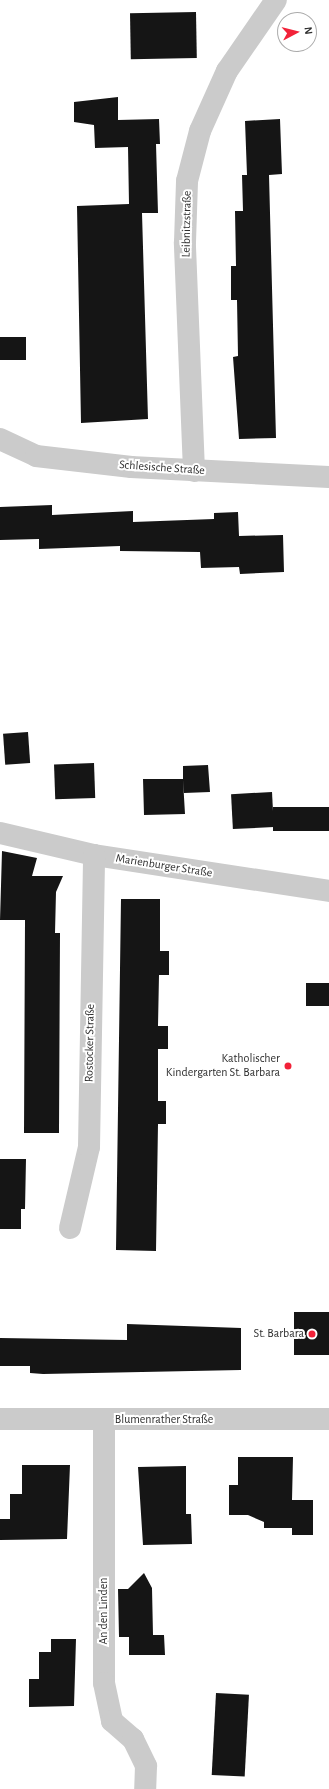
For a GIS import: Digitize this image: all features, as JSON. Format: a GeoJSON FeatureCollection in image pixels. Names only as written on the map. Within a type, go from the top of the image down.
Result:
{"type":"FeatureCollection","features":[{"type":"Feature","properties":{"kind":"street","name":"Leibnitzstraße"},"geometry":{"type":"LineString","coordinates":[[194,471],[185,242],[187,181],[200,131],[227,71],[276,0]]}},
{"type":"Feature","properties":{"kind":"street","name":"Schlesische Straße"},"geometry":{"type":"LineString","coordinates":[[0,439],[36,456],[194,471],[329,477]]}},
{"type":"Feature","properties":{"kind":"street","name":"Marienburger Straße"},"geometry":{"type":"LineString","coordinates":[[0,833],[94,855],[329,891]]}},
{"type":"Feature","properties":{"kind":"street","name":"Rostocker Straße"},"geometry":{"type":"LineString","coordinates":[[70,1228],[89,1147],[94,855]]}},
{"type":"Feature","properties":{"kind":"street","name":"Blumenrather Straße"},"geometry":{"type":"LineString","coordinates":[[0,1419],[329,1419]]}},
{"type":"Feature","properties":{"kind":"street","name":"An den Linden"},"geometry":{"type":"LineString","coordinates":[[104,1420],[104,1683],[112,1721],[133,1739],[146,1766],[145,1789]]}},
{"type":"Feature","properties":{"kind":"building"},"geometry":{"type":"Polygon","coordinates":[[[196,12],[197,58],[131,59],[130,13],[196,12]]]}},
{"type":"Feature","properties":{"kind":"building"},"geometry":{"type":"Polygon","coordinates":[[[118,97],[118,120],[159,119],[160,144],[156,144],[158,213],[142,213],[148,419],[81,423],[77,206],[129,204],[128,147],[95,148],[94,125],[74,122],[74,102],[118,97]]]}},
{"type":"Feature","properties":{"kind":"building"},"geometry":{"type":"Polygon","coordinates":[[[280,119],[282,174],[269,175],[276,438],[239,439],[233,357],[238,356],[237,300],[231,300],[231,266],[236,266],[235,211],[243,211],[242,175],[247,175],[245,121],[280,119]]]}},
{"type":"Feature","properties":{"kind":"building"},"geometry":{"type":"Polygon","coordinates":[[[0,337],[26,337],[26,360],[0,360],[0,337]]]}},
{"type":"Feature","properties":{"kind":"building"},"geometry":{"type":"Polygon","coordinates":[[[52,505],[52,515],[133,511],[133,522],[214,519],[214,513],[238,512],[239,536],[283,535],[284,572],[240,574],[239,567],[201,568],[200,552],[120,551],[120,546],[39,549],[39,539],[0,540],[0,507],[52,505]]]}},
{"type":"Feature","properties":{"kind":"building"},"geometry":{"type":"Polygon","coordinates":[[[28,732],[30,763],[5,765],[3,734],[28,732]]]}},
{"type":"Feature","properties":{"kind":"building"},"geometry":{"type":"Polygon","coordinates":[[[94,763],[95,798],[55,799],[54,764],[94,763]]]}},
{"type":"Feature","properties":{"kind":"building"},"geometry":{"type":"Polygon","coordinates":[[[208,765],[210,792],[184,793],[183,780],[185,814],[144,815],[143,779],[183,779],[183,766],[208,765]]]}},
{"type":"Feature","properties":{"kind":"building"},"geometry":{"type":"Polygon","coordinates":[[[272,792],[274,827],[233,829],[231,794],[272,792]]]}},
{"type":"Feature","properties":{"kind":"building"},"geometry":{"type":"Polygon","coordinates":[[[273,807],[329,807],[329,831],[273,831],[273,807]]]}},
{"type":"Feature","properties":{"kind":"building"},"geometry":{"type":"Polygon","coordinates":[[[2,851],[37,858],[32,876],[63,876],[56,892],[55,933],[60,933],[59,1133],[24,1133],[25,920],[0,920],[2,851]]]}},
{"type":"Feature","properties":{"kind":"building"},"geometry":{"type":"Polygon","coordinates":[[[121,899],[160,899],[160,951],[169,951],[169,975],[159,975],[158,1026],[168,1026],[168,1049],[158,1049],[158,1101],[166,1101],[166,1124],[158,1124],[156,1251],[116,1250],[121,899]]]}},
{"type":"Feature","properties":{"kind":"building"},"geometry":{"type":"Polygon","coordinates":[[[306,983],[329,983],[329,1006],[306,1006],[306,983]]]}},
{"type":"Feature","properties":{"kind":"building"},"geometry":{"type":"Polygon","coordinates":[[[0,1159],[26,1159],[25,1209],[21,1209],[21,1229],[0,1229],[0,1159]]]}},
{"type":"Feature","properties":{"kind":"building","name":"St. Barbara"},"geometry":{"type":"Polygon","coordinates":[[[294,1312],[329,1312],[329,1355],[294,1355],[294,1312]]]}},
{"type":"Feature","properties":{"kind":"building"},"geometry":{"type":"Polygon","coordinates":[[[127,1324],[241,1328],[241,1370],[43,1374],[30,1373],[30,1366],[0,1366],[0,1338],[127,1340],[127,1324]]]}},
{"type":"Feature","properties":{"kind":"building"},"geometry":{"type":"Polygon","coordinates":[[[238,1457],[293,1457],[292,1500],[313,1500],[313,1535],[292,1535],[292,1528],[264,1528],[264,1522],[248,1515],[229,1515],[229,1485],[238,1485],[238,1457]]]}},
{"type":"Feature","properties":{"kind":"building"},"geometry":{"type":"Polygon","coordinates":[[[22,1465],[70,1465],[67,1539],[0,1540],[0,1519],[10,1519],[10,1494],[22,1494],[22,1465]]]}},
{"type":"Feature","properties":{"kind":"building"},"geometry":{"type":"Polygon","coordinates":[[[186,1466],[186,1514],[191,1514],[192,1544],[143,1545],[138,1467],[186,1466]]]}},
{"type":"Feature","properties":{"kind":"building"},"geometry":{"type":"Polygon","coordinates":[[[144,1573],[152,1588],[153,1635],[164,1635],[165,1655],[129,1655],[129,1637],[119,1637],[118,1589],[128,1589],[144,1573]]]}},
{"type":"Feature","properties":{"kind":"building"},"geometry":{"type":"Polygon","coordinates":[[[51,1639],[76,1639],[74,1706],[29,1707],[29,1679],[39,1679],[39,1652],[51,1652],[51,1639]]]}},
{"type":"Feature","properties":{"kind":"building"},"geometry":{"type":"Polygon","coordinates":[[[216,1693],[249,1695],[245,1777],[212,1775],[216,1693]]]}},
{"type":"Feature","properties":{"kind":"place","name":"Katholischer Kindergarten St. Barbara"},"geometry":{"type":"Point","coordinates":[288,1066]}},
{"type":"Feature","properties":{"kind":"place","name":"St. Barbara"},"geometry":{"type":"Point","coordinates":[312,1334]}}]}
